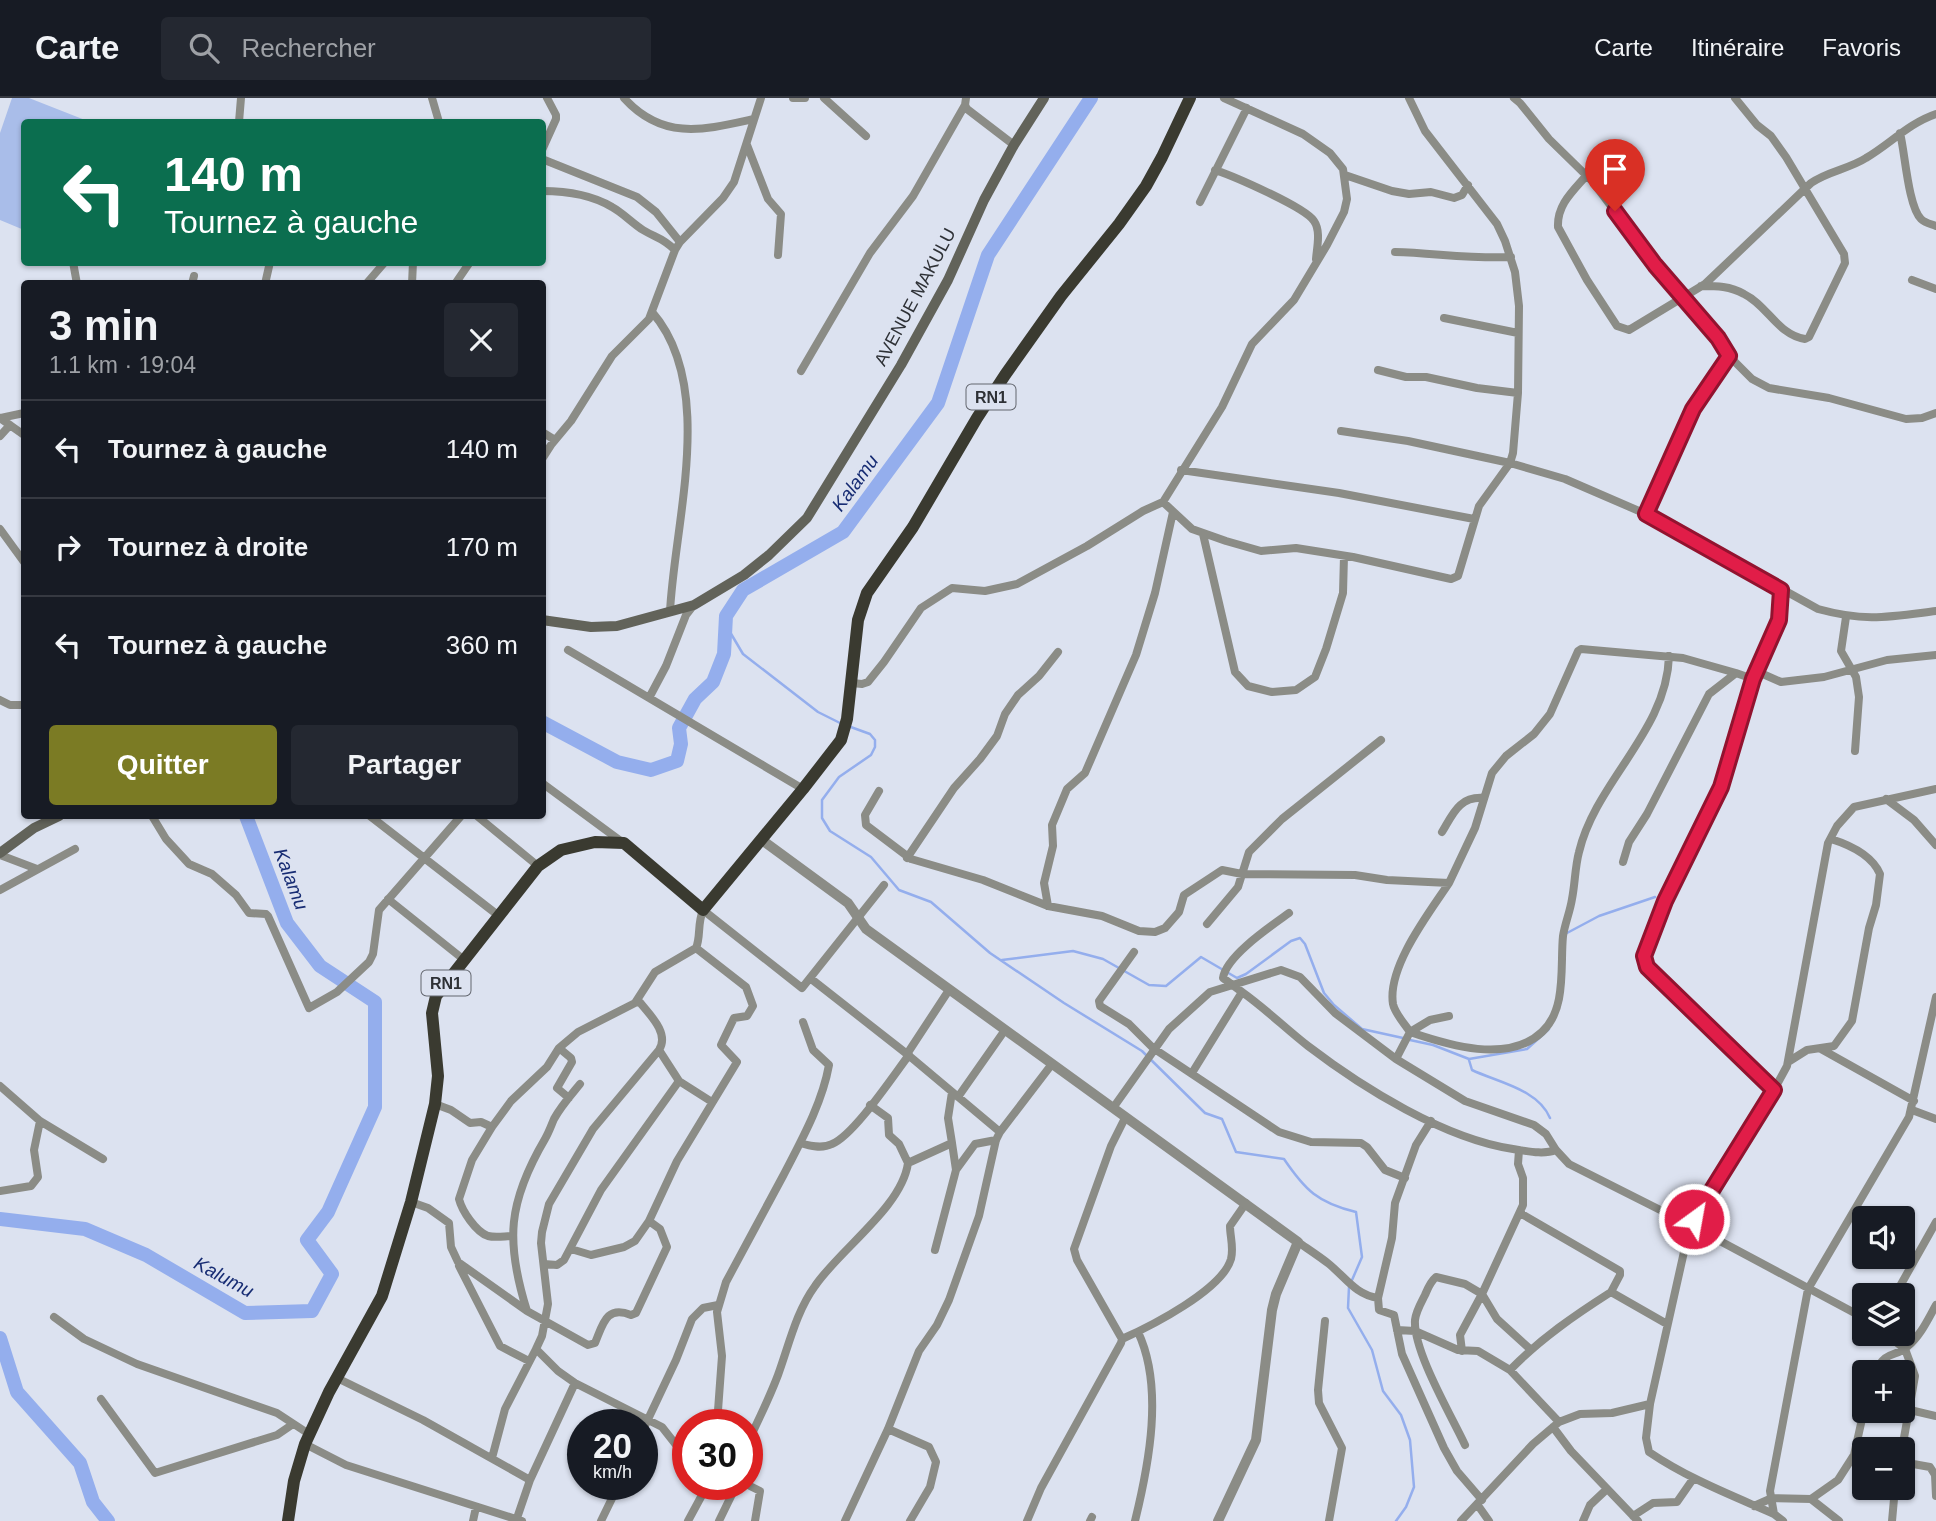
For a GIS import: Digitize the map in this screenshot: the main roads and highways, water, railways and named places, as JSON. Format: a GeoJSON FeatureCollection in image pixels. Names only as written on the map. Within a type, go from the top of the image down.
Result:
{"type":"FeatureCollection","features":[{"type":"Feature","properties":{"kind":"highway","name":"RN1"},"geometry":{"type":"LineString","coordinates":[[288,1521],[294,1480],[307,1439],[382,1296],[411,1202],[435,1104],[438,1076],[432,1004],[436,996],[538,866],[550,856],[570,847],[595,842],[624,843],[703,910],[762,840],[837,746],[844,733],[858,620],[867,593],[913,527],[1005,375],[1061,296],[1146,186],[1190,98]]}},
{"type":"Feature","properties":{"kind":"main road","name":"AVENUE MAKULU"},"geometry":{"type":"LineString","coordinates":[[546,621],[591,627],[617,626],[694,605],[744,575],[780,545],[813,511],[948,280],[984,200],[1044,98]]}},
{"type":"Feature","properties":{"kind":"main road"},"geometry":{"type":"LineString","coordinates":[[0,854],[34,828],[53,819]]}},
{"type":"Feature","properties":{"kind":"waterway","name":"Kalamu"},"geometry":{"type":"LineString","coordinates":[[546,724],[617,762],[651,770],[677,761],[681,744],[679,728],[695,699],[713,682],[724,654],[726,616],[743,590],[843,532],[938,403],[988,255],[1091,98]]}},
{"type":"Feature","properties":{"kind":"waterway"},"geometry":{"type":"LineString","coordinates":[[727,627],[743,654],[818,712],[842,724]]}},
{"type":"Feature","properties":{"kind":"waterway"},"geometry":{"type":"LineString","coordinates":[[848,726],[870,734],[875,740],[875,747],[871,755],[839,777],[822,800],[822,818],[830,831],[871,857],[899,890],[931,902],[990,953],[1142,1051],[1205,1113],[1222,1119],[1236,1152],[1284,1159],[1314,1194],[1332,1204],[1356,1212],[1362,1257],[1349,1287],[1348,1308],[1372,1350],[1383,1391],[1401,1415],[1410,1440],[1414,1487],[1406,1507],[1396,1521]]}},
{"type":"Feature","properties":{"kind":"waterway","name":"Kalumu"},"geometry":{"type":"LineString","coordinates":[[0,1219],[85,1229],[146,1255],[245,1313],[312,1311],[332,1274],[307,1240],[328,1212],[375,1107],[375,1002],[320,966],[287,923],[247,819]]}},
{"type":"Feature","properties":{"kind":"waterway"},"geometry":{"type":"LineString","coordinates":[[1567,933],[1599,916],[1655,897]]}},
{"type":"Feature","properties":{"kind":"waterway"},"geometry":{"type":"LineString","coordinates":[[1002,960],[1073,951],[1103,959],[1149,985],[1166,986],[1201,957],[1237,978],[1291,941],[1300,938],[1305,944],[1324,993],[1334,1005],[1362,1029],[1403,1038]]}},
{"type":"Feature","properties":{"kind":"waterway"},"geometry":{"type":"LineString","coordinates":[[1410,1040],[1433,1045],[1469,1059],[1527,1049],[1549,1029]]}},
{"type":"Feature","properties":{"kind":"waterway"},"geometry":{"type":"LineString","coordinates":[[1469,1060],[1472,1070],[1527,1093],[1544,1108],[1550,1118]]}},
{"type":"Feature","properties":{"kind":"waterway","name":"Kalumu"},"geometry":{"type":"LineString","coordinates":[[0,1338],[17,1392],[80,1463],[93,1502],[108,1521]]}}]}
